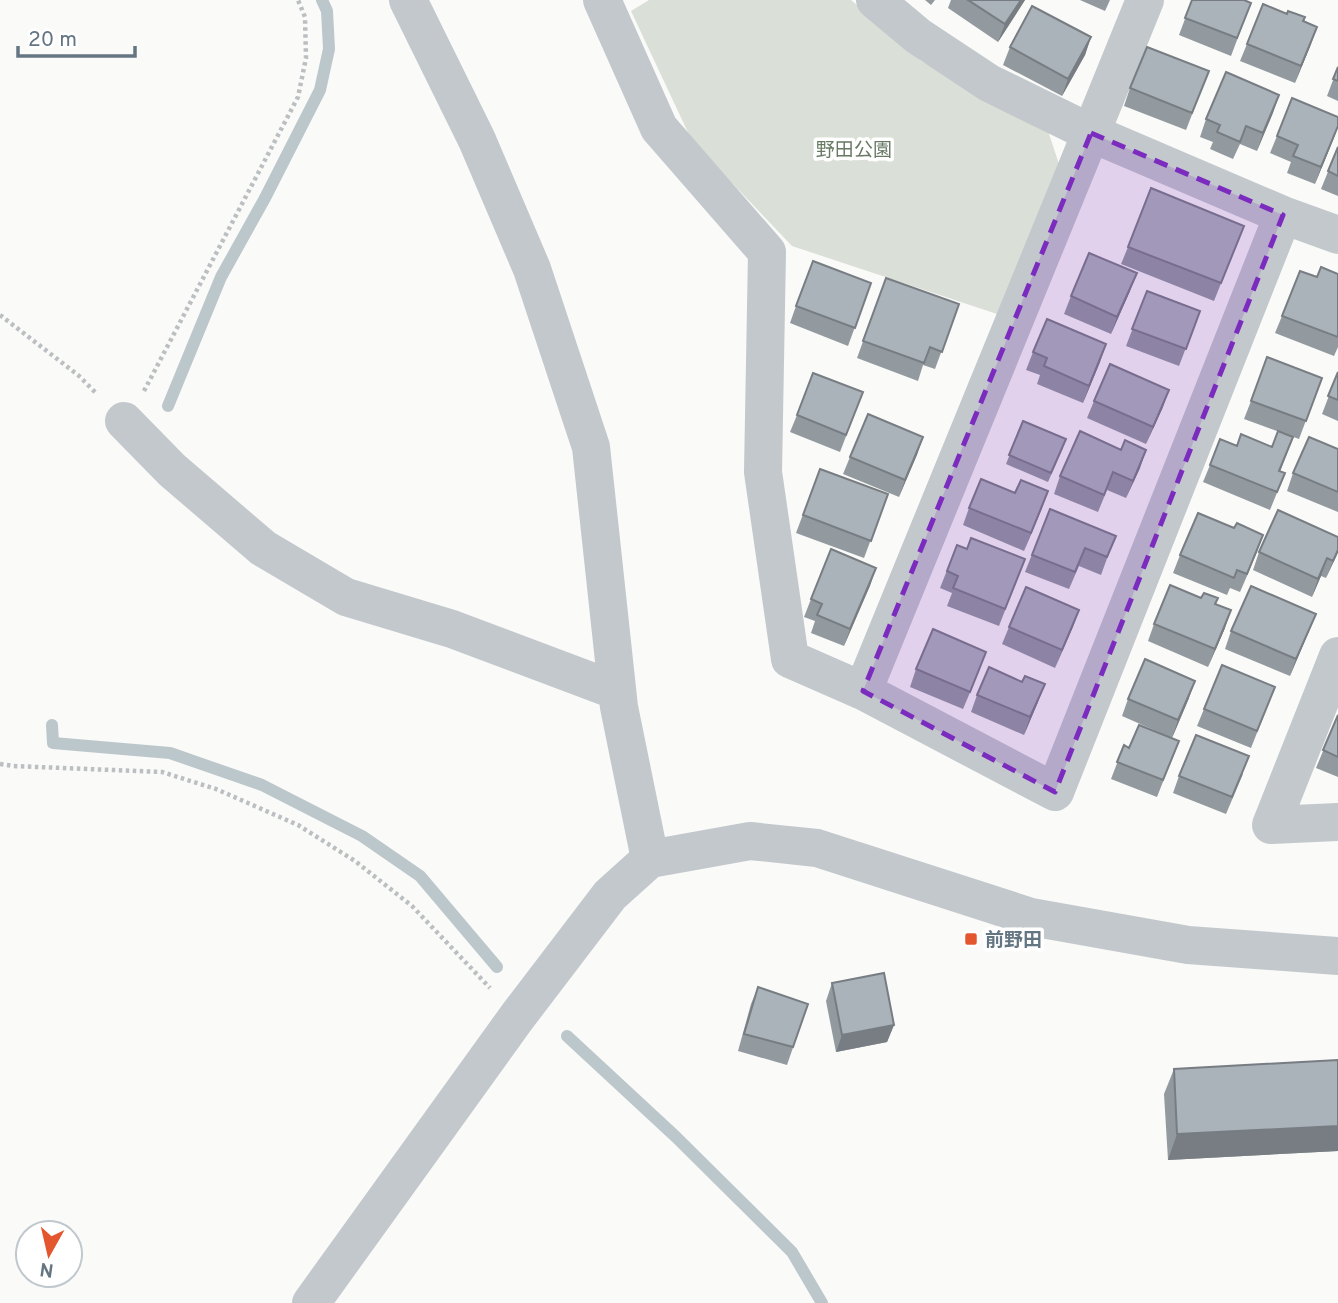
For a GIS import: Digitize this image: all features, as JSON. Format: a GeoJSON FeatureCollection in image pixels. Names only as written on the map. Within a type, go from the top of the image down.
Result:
{"type":"FeatureCollection","features":[{"type":"Feature","properties":{"kind":"street"},"geometry":{"type":"LineString","coordinates":[[408,0],[477,140],[532,269],[591,447],[617,691],[650,859]]}},
{"type":"Feature","properties":{"kind":"street"},"geometry":{"type":"LineString","coordinates":[[602,0],[659,128],[767,252],[763,472],[790,659],[863,691],[1055,792],[1283,215]]}},
{"type":"Feature","properties":{"kind":"street"},"geometry":{"type":"LineString","coordinates":[[875,0],[918,36],[989,83],[1091,133],[1283,215],[1338,235]]}},
{"type":"Feature","properties":{"kind":"street"},"geometry":{"type":"LineString","coordinates":[[863,691],[1145,0]]}},
{"type":"Feature","properties":{"kind":"street"},"geometry":{"type":"LineString","coordinates":[[124,421],[172,470],[263,548],[346,597],[452,629],[617,691]]}},
{"type":"Feature","properties":{"kind":"street"},"geometry":{"type":"LineString","coordinates":[[1338,656],[1270,825],[1338,822]]}},
{"type":"Feature","properties":{"kind":"street"},"geometry":{"type":"LineString","coordinates":[[312,1303],[517,1017],[610,895],[650,859],[750,841],[817,848],[1031,918],[1188,945],[1338,956]]}},
{"type":"Feature","properties":{"kind":"path"},"geometry":{"type":"LineString","coordinates":[[0,315],[78,375],[124,421],[149,384],[298,97],[306,58],[304,17],[298,0]]}},
{"type":"Feature","properties":{"kind":"path"},"geometry":{"type":"LineString","coordinates":[[0,764],[162,772],[216,789],[298,825],[355,861],[412,906],[517,1017]]}},
{"type":"Feature","properties":{"kind":"highlighted area"},"geometry":{"type":"Polygon","coordinates":[[[1091,133],[1283,215],[1055,792],[863,691],[1091,133]]]}},
{"type":"Feature","properties":{"kind":"green space","name":"野田公園"},"geometry":{"type":"Polygon","coordinates":[[[649,0],[851,0],[921,61],[1048,131],[1059,164],[1000,315],[792,246],[692,141],[631,11],[649,0]]]}},
{"type":"Feature","properties":{"kind":"building"},"geometry":{"type":"Polygon","coordinates":[[[968,0],[1021,0],[1005,24],[968,0]]]}},
{"type":"Feature","properties":{"kind":"building"},"geometry":{"type":"Polygon","coordinates":[[[1192,0],[1244,0],[1251,3],[1237,38],[1185,18],[1192,0]]]}},
{"type":"Feature","properties":{"kind":"building"},"geometry":{"type":"Polygon","coordinates":[[[1263,4],[1287,14],[1288,11],[1305,17],[1303,21],[1317,27],[1301,66],[1247,44],[1263,4]]]}},
{"type":"Feature","properties":{"kind":"building"},"geometry":{"type":"Polygon","coordinates":[[[1032,6],[1091,37],[1068,79],[1010,47],[1032,6]]]}},
{"type":"Feature","properties":{"kind":"building"},"geometry":{"type":"Polygon","coordinates":[[[1147,47],[1209,71],[1192,113],[1130,88],[1147,47]]]}},
{"type":"Feature","properties":{"kind":"building"},"geometry":{"type":"Polygon","coordinates":[[[1338,67],[1338,81],[1333,79],[1338,67]]]}},
{"type":"Feature","properties":{"kind":"building"},"geometry":{"type":"Polygon","coordinates":[[[1226,72],[1279,95],[1263,133],[1246,126],[1240,142],[1217,132],[1220,125],[1206,119],[1226,72]]]}},
{"type":"Feature","properties":{"kind":"building"},"geometry":{"type":"Polygon","coordinates":[[[1292,98],[1338,117],[1338,126],[1321,167],[1293,156],[1298,145],[1277,136],[1292,98]]]}},
{"type":"Feature","properties":{"kind":"building"},"geometry":{"type":"Polygon","coordinates":[[[1338,147],[1338,176],[1328,171],[1338,147]]]}},
{"type":"Feature","properties":{"kind":"building"},"geometry":{"type":"Polygon","coordinates":[[[1151,188],[1244,226],[1221,283],[1128,247],[1151,188]]]}},
{"type":"Feature","properties":{"kind":"building"},"geometry":{"type":"Polygon","coordinates":[[[1089,253],[1137,273],[1117,317],[1071,296],[1089,253]]]}},
{"type":"Feature","properties":{"kind":"building"},"geometry":{"type":"Polygon","coordinates":[[[813,261],[871,283],[855,328],[796,306],[813,261]]]}},
{"type":"Feature","properties":{"kind":"building"},"geometry":{"type":"Polygon","coordinates":[[[1321,267],[1338,274],[1338,337],[1282,316],[1300,271],[1317,277],[1321,267]]]}},
{"type":"Feature","properties":{"kind":"building"},"geometry":{"type":"Polygon","coordinates":[[[886,278],[959,304],[942,352],[930,347],[924,363],[863,341],[886,278]]]}},
{"type":"Feature","properties":{"kind":"building"},"geometry":{"type":"Polygon","coordinates":[[[1147,291],[1200,311],[1186,349],[1132,329],[1147,291]]]}},
{"type":"Feature","properties":{"kind":"building"},"geometry":{"type":"Polygon","coordinates":[[[1047,319],[1106,344],[1089,386],[1044,366],[1047,358],[1033,352],[1047,319]]]}},
{"type":"Feature","properties":{"kind":"building"},"geometry":{"type":"Polygon","coordinates":[[[1267,357],[1322,378],[1306,421],[1251,401],[1267,357]]]}},
{"type":"Feature","properties":{"kind":"building"},"geometry":{"type":"Polygon","coordinates":[[[1110,364],[1169,390],[1153,427],[1094,401],[1110,364]]]}},
{"type":"Feature","properties":{"kind":"building"},"geometry":{"type":"Polygon","coordinates":[[[1338,372],[1338,400],[1328,396],[1338,372]]]}},
{"type":"Feature","properties":{"kind":"building"},"geometry":{"type":"Polygon","coordinates":[[[813,373],[863,392],[846,435],[797,415],[813,373]]]}},
{"type":"Feature","properties":{"kind":"building"},"geometry":{"type":"Polygon","coordinates":[[[868,414],[923,437],[905,480],[850,457],[868,414]]]}},
{"type":"Feature","properties":{"kind":"building"},"geometry":{"type":"Polygon","coordinates":[[[1023,421],[1066,439],[1051,473],[1009,455],[1023,421]]]}},
{"type":"Feature","properties":{"kind":"building"},"geometry":{"type":"Polygon","coordinates":[[[1080,431],[1121,450],[1125,440],[1146,450],[1133,481],[1113,472],[1104,495],[1060,476],[1080,431]]]}},
{"type":"Feature","properties":{"kind":"building"},"geometry":{"type":"Polygon","coordinates":[[[1278,431],[1293,437],[1279,471],[1285,473],[1277,492],[1210,465],[1220,439],[1237,446],[1241,434],[1272,447],[1278,431]]]}},
{"type":"Feature","properties":{"kind":"building"},"geometry":{"type":"Polygon","coordinates":[[[1309,437],[1338,449],[1338,492],[1293,473],[1309,437]]]}},
{"type":"Feature","properties":{"kind":"building"},"geometry":{"type":"Polygon","coordinates":[[[820,469],[888,494],[871,541],[803,515],[820,469]]]}},
{"type":"Feature","properties":{"kind":"building"},"geometry":{"type":"Polygon","coordinates":[[[981,479],[1015,493],[1021,480],[1048,491],[1031,533],[969,508],[981,479]]]}},
{"type":"Feature","properties":{"kind":"building"},"geometry":{"type":"Polygon","coordinates":[[[1050,509],[1116,536],[1107,557],[1085,548],[1075,572],[1032,555],[1050,509]]]}},
{"type":"Feature","properties":{"kind":"building"},"geometry":{"type":"Polygon","coordinates":[[[1278,510],[1338,537],[1338,550],[1333,561],[1327,558],[1318,579],[1259,552],[1278,510]]]}},
{"type":"Feature","properties":{"kind":"building"},"geometry":{"type":"Polygon","coordinates":[[[1198,513],[1234,528],[1237,523],[1263,535],[1247,574],[1237,570],[1234,578],[1180,555],[1198,513]]]}},
{"type":"Feature","properties":{"kind":"building"},"geometry":{"type":"Polygon","coordinates":[[[971,538],[1025,559],[1005,609],[953,588],[958,576],[947,571],[957,545],[967,549],[971,538]]]}},
{"type":"Feature","properties":{"kind":"building"},"geometry":{"type":"Polygon","coordinates":[[[831,549],[876,568],[850,629],[817,615],[822,604],[811,599],[831,549]]]}},
{"type":"Feature","properties":{"kind":"building"},"geometry":{"type":"Polygon","coordinates":[[[1170,585],[1201,598],[1204,593],[1218,598],[1215,604],[1231,610],[1215,649],[1154,624],[1170,585]]]}},
{"type":"Feature","properties":{"kind":"building"},"geometry":{"type":"Polygon","coordinates":[[[1251,586],[1316,614],[1296,659],[1231,631],[1251,586]]]}},
{"type":"Feature","properties":{"kind":"building"},"geometry":{"type":"Polygon","coordinates":[[[1026,587],[1079,610],[1062,650],[1009,627],[1026,587]]]}},
{"type":"Feature","properties":{"kind":"building"},"geometry":{"type":"Polygon","coordinates":[[[933,629],[986,652],[970,692],[916,669],[933,629]]]}},
{"type":"Feature","properties":{"kind":"building"},"geometry":{"type":"Polygon","coordinates":[[[1145,659],[1195,681],[1178,720],[1128,699],[1145,659]]]}},
{"type":"Feature","properties":{"kind":"building"},"geometry":{"type":"Polygon","coordinates":[[[1222,665],[1275,687],[1257,731],[1204,709],[1222,665]]]}},
{"type":"Feature","properties":{"kind":"building"},"geometry":{"type":"Polygon","coordinates":[[[989,667],[1022,682],[1025,676],[1045,684],[1030,717],[977,695],[989,667]]]}},
{"type":"Feature","properties":{"kind":"building"},"geometry":{"type":"Polygon","coordinates":[[[1338,715],[1338,757],[1323,750],[1338,715]]]}},
{"type":"Feature","properties":{"kind":"building"},"geometry":{"type":"Polygon","coordinates":[[[1139,725],[1179,741],[1163,780],[1117,762],[1124,745],[1129,748],[1139,725]]]}},
{"type":"Feature","properties":{"kind":"building"},"geometry":{"type":"Polygon","coordinates":[[[1196,735],[1249,756],[1232,797],[1179,776],[1196,735]]]}},
{"type":"Feature","properties":{"kind":"building"},"geometry":{"type":"Polygon","coordinates":[[[884,973],[894,1025],[842,1035],[832,983],[884,973]]]}},
{"type":"Feature","properties":{"kind":"building"},"geometry":{"type":"Polygon","coordinates":[[[758,987],[808,1004],[793,1047],[744,1034],[758,987]]]}},
{"type":"Feature","properties":{"kind":"building"},"geometry":{"type":"Polygon","coordinates":[[[1338,1060],[1338,1126],[1177,1134],[1174,1069],[1338,1060]]]}},
{"type":"Feature","properties":{"kind":"waterway"},"geometry":{"type":"LineString","coordinates":[[168,406],[221,277],[320,90],[329,49],[327,11],[322,0]]}},
{"type":"Feature","properties":{"kind":"waterway"},"geometry":{"type":"LineString","coordinates":[[52,725],[53,743],[170,753],[262,785],[362,836],[420,876],[497,967]]}},
{"type":"Feature","properties":{"kind":"waterway"},"geometry":{"type":"LineString","coordinates":[[567,1036],[676,1137],[792,1252],[822,1303]]}},
{"type":"Feature","properties":{"kind":"place","name":"前野田"},"geometry":{"type":"Point","coordinates":[971,939]}}]}
